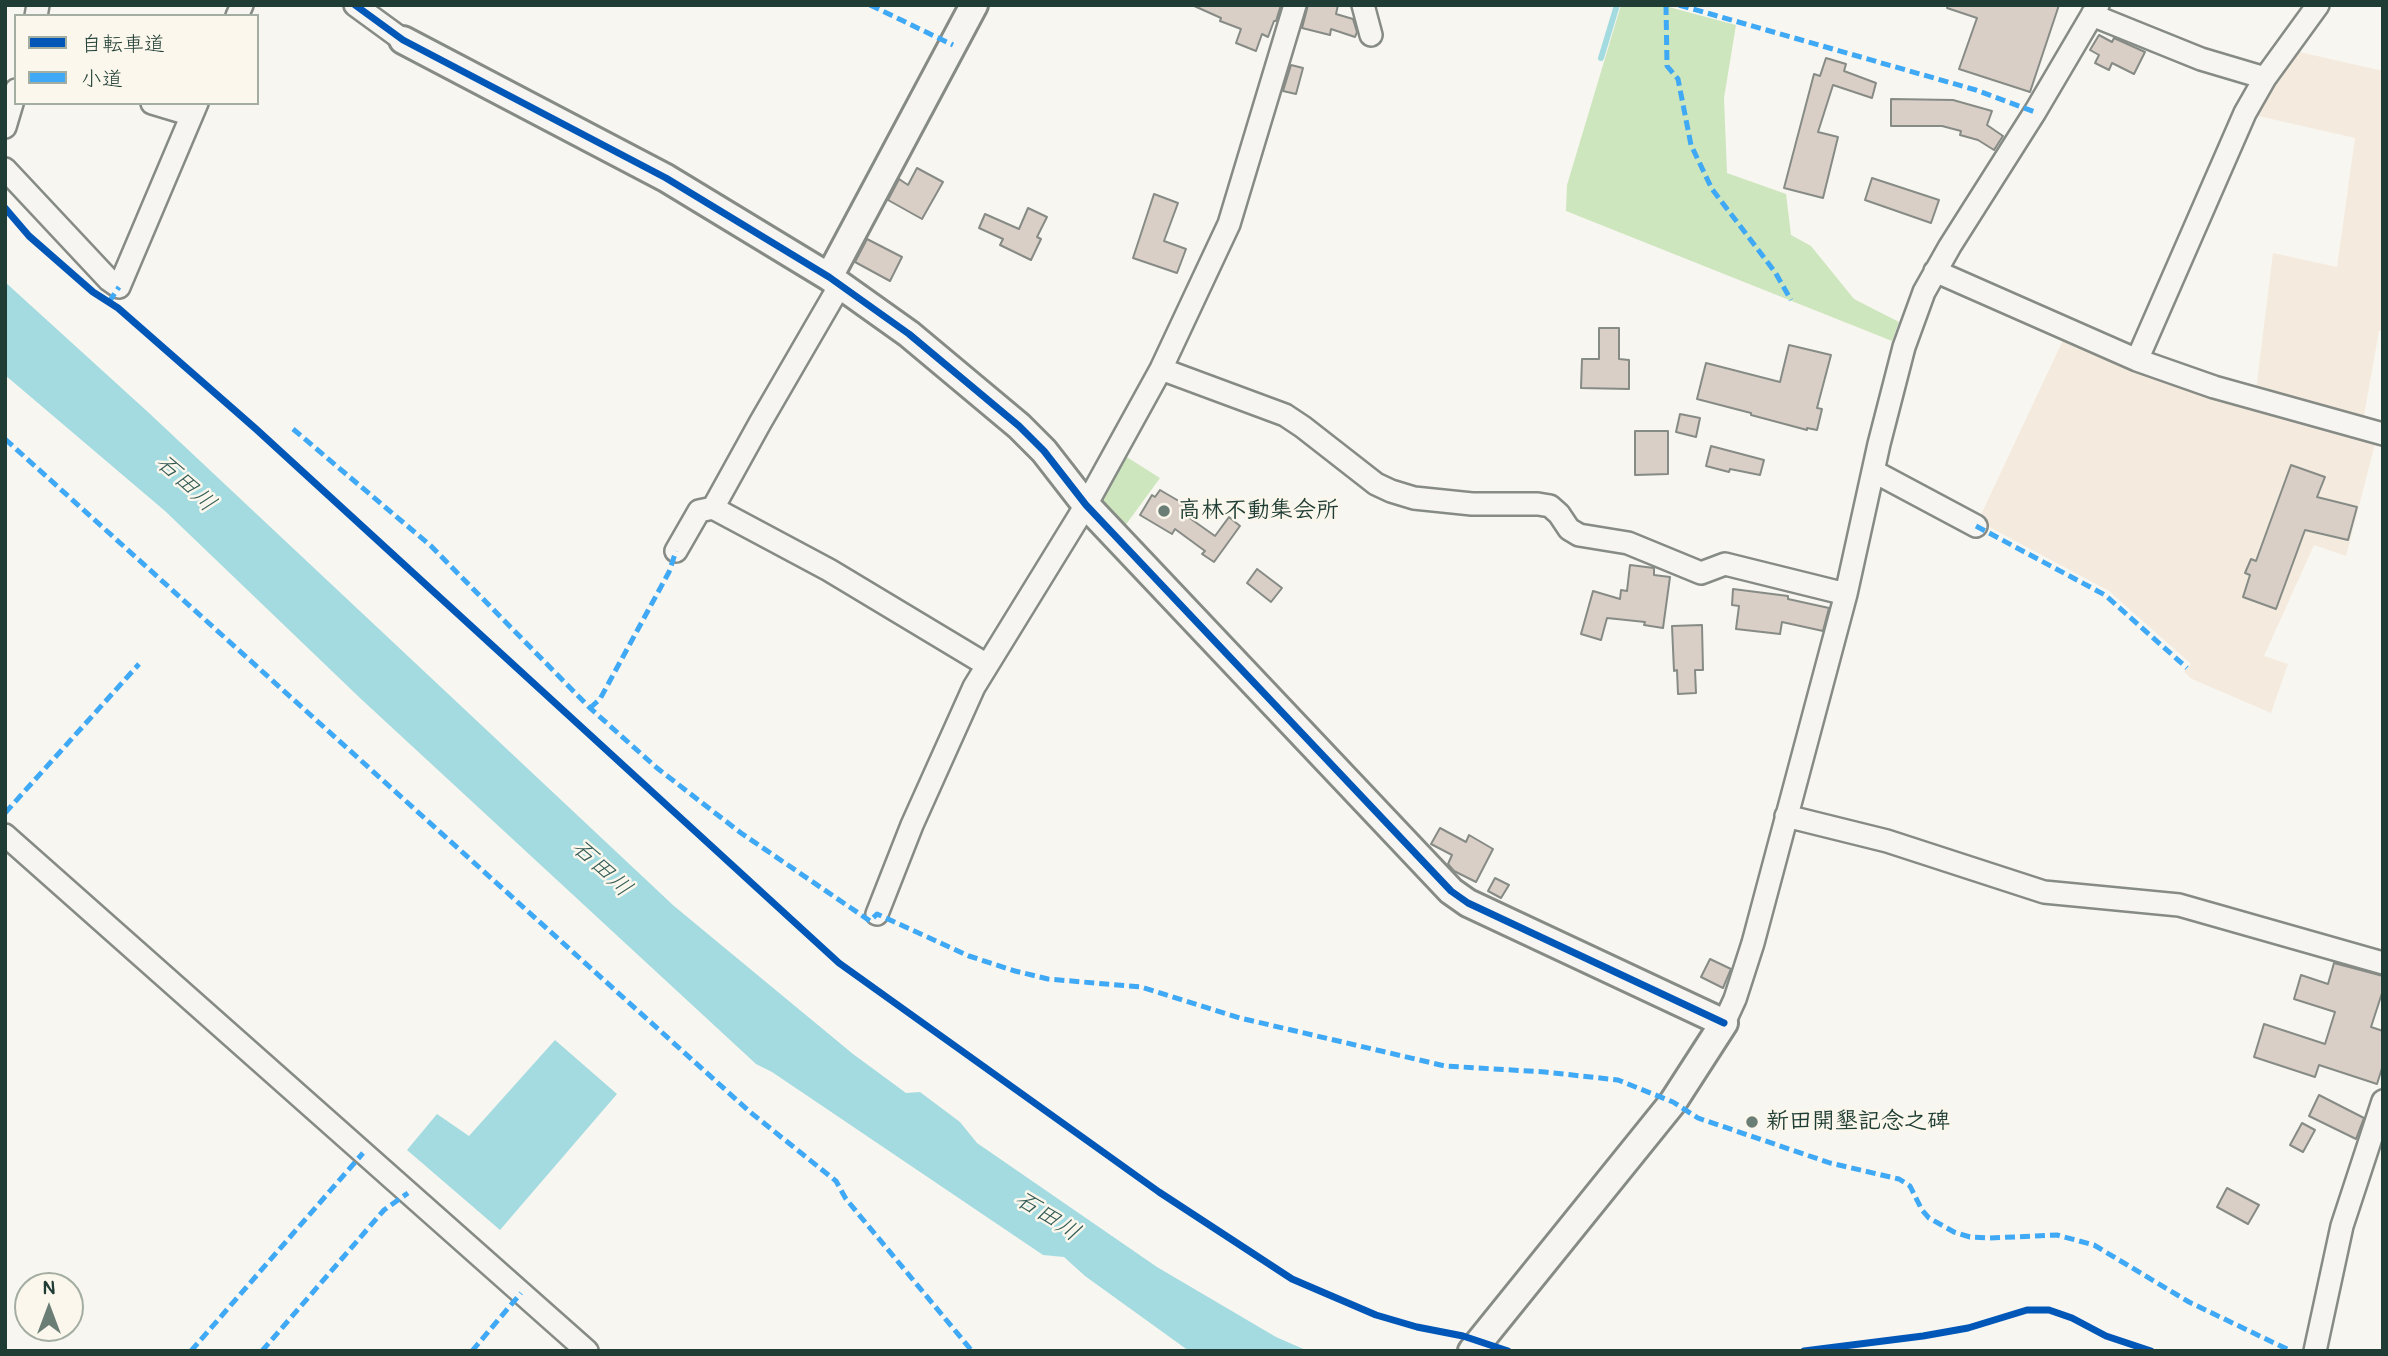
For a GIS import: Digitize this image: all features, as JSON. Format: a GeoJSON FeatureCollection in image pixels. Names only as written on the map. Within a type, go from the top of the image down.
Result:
{"type":"FeatureCollection","features":[{"type":"Feature","properties":{"kind":"street"},"geometry":{"type":"LineString","coordinates":[[355,5],[403,40],[666,178],[834,281],[909,334],[1019,426],[1044,452],[1086,505],[1451,891],[1468,903],[1724,1023]]}},
{"type":"Feature","properties":{"kind":"street"},"geometry":{"type":"LineString","coordinates":[[713,508],[834,281],[974,5]]}},
{"type":"Feature","properties":{"kind":"street"},"geometry":{"type":"LineString","coordinates":[[877,914],[974,687],[1086,505],[1161,369],[1229,224],[1295,5]]}},
{"type":"Feature","properties":{"kind":"street"},"geometry":{"type":"LineString","coordinates":[[1363,5],[1371,35]]}},
{"type":"Feature","properties":{"kind":"street"},"geometry":{"type":"LineString","coordinates":[[2137,360],[2245,113],[2265,78],[2318,5]]}},
{"type":"Feature","properties":{"kind":"street"},"geometry":{"type":"LineString","coordinates":[[1474,1348],[1673,1102],[1724,1023],[1735,999],[1753,943],[1846,594],[1904,347],[1924,292],[2095,10],[2201,59],[2265,78]]}},
{"type":"Feature","properties":{"kind":"street"},"geometry":{"type":"LineString","coordinates":[[5,127],[14,97]]}},
{"type":"Feature","properties":{"kind":"street"},"geometry":{"type":"LineString","coordinates":[[5,169],[109,280],[119,287],[194,109],[166,105]]}},
{"type":"Feature","properties":{"kind":"street"},"geometry":{"type":"LineString","coordinates":[[1935,271],[2137,360],[2214,387],[2383,434]]}},
{"type":"Feature","properties":{"kind":"street"},"geometry":{"type":"LineString","coordinates":[[1161,369],[1284,415],[1376,484],[1391,491],[1414,498],[1472,504],[1550,506],[1569,528],[1579,535],[1629,543],[1701,573],[1726,564],[1846,594]]}},
{"type":"Feature","properties":{"kind":"street"},"geometry":{"type":"LineString","coordinates":[[1873,471],[1976,526]]}},
{"type":"Feature","properties":{"kind":"street"},"geometry":{"type":"LineString","coordinates":[[676,551],[699,512],[713,508],[829,570],[987,665]]}},
{"type":"Feature","properties":{"kind":"street"},"geometry":{"type":"LineString","coordinates":[[1786,816],[1887,841],[2044,892],[2179,905],[2383,963]]}},
{"type":"Feature","properties":{"kind":"street"},"geometry":{"type":"LineString","coordinates":[[5,835],[587,1351]]}},
{"type":"Feature","properties":{"kind":"street"},"geometry":{"type":"LineString","coordinates":[[2315,1351],[2342,1226],[2383,1101]]}},
{"type":"Feature","properties":{"kind":"shaded area"},"geometry":{"type":"Polygon","coordinates":[[[2295,51],[2383,71],[2383,331],[2379,331],[2363,421],[2256,391],[2273,253],[2337,267],[2355,138],[2254,115],[2295,51]]]}},
{"type":"Feature","properties":{"kind":"shaded area"},"geometry":{"type":"Polygon","coordinates":[[[2064,338],[2376,440],[2346,556],[2314,545],[2264,656],[2288,664],[2271,713],[2192,679],[2184,672],[2191,664],[2109,591],[1978,521],[2064,338]]]}},
{"type":"Feature","properties":{"kind":"green space"},"geometry":{"type":"Polygon","coordinates":[[[1621,5],[1661,5],[1736,25],[1724,98],[1727,173],[1786,194],[1791,235],[1811,246],[1854,299],[1899,322],[1892,341],[1566,211],[1567,185],[1621,5]]]}},
{"type":"Feature","properties":{"kind":"green space"},"geometry":{"type":"Polygon","coordinates":[[[1122,454],[1160,478],[1122,530],[1096,501],[1122,454]]]}},
{"type":"Feature","properties":{"kind":"water","name":"石田川"},"geometry":{"type":"Polygon","coordinates":[[[5,282],[149,413],[674,906],[853,1054],[906,1093],[920,1092],[960,1122],[977,1143],[1157,1267],[1276,1337],[1308,1351],[1189,1351],[1085,1276],[1064,1257],[1043,1255],[772,1072],[756,1064],[360,698],[165,511],[5,375],[5,282]]]}},
{"type":"Feature","properties":{"kind":"water"},"geometry":{"type":"Polygon","coordinates":[[[555,1040],[617,1094],[500,1230],[407,1150],[437,1114],[469,1136],[555,1040]]]}},
{"type":"Feature","properties":{"kind":"building"},"geometry":{"type":"Polygon","coordinates":[[[1192,5],[1281,5],[1268,37],[1262,34],[1256,51],[1236,43],[1241,29],[1192,5]]]}},
{"type":"Feature","properties":{"kind":"building"},"geometry":{"type":"Polygon","coordinates":[[[1308,5],[1338,5],[1336,14],[1353,19],[1357,32],[1355,37],[1331,29],[1330,35],[1302,28],[1308,5]]]}},
{"type":"Feature","properties":{"kind":"building"},"geometry":{"type":"Polygon","coordinates":[[[1948,5],[2059,5],[2030,92],[1959,69],[1977,18],[1947,8],[1948,5]]]}},
{"type":"Feature","properties":{"kind":"building"},"geometry":{"type":"Polygon","coordinates":[[[2099,35],[2112,42],[2114,38],[2145,52],[2134,74],[2112,63],[2109,70],[2095,63],[2099,55],[2090,50],[2099,35]]]}},
{"type":"Feature","properties":{"kind":"building"},"geometry":{"type":"Polygon","coordinates":[[[1826,58],[1846,64],[1844,71],[1876,83],[1872,98],[1833,85],[1818,132],[1838,137],[1823,198],[1784,188],[1814,74],[1820,76],[1826,58]]]}},
{"type":"Feature","properties":{"kind":"building"},"geometry":{"type":"Polygon","coordinates":[[[1291,65],[1303,68],[1296,94],[1283,91],[1291,65]]]}},
{"type":"Feature","properties":{"kind":"building"},"geometry":{"type":"Polygon","coordinates":[[[1891,99],[1953,100],[1992,111],[1987,125],[2003,136],[1994,150],[1978,140],[1960,135],[1961,131],[1942,126],[1891,126],[1891,99]]]}},
{"type":"Feature","properties":{"kind":"building"},"geometry":{"type":"Polygon","coordinates":[[[917,168],[943,182],[922,219],[888,200],[899,179],[908,185],[917,168]]]}},
{"type":"Feature","properties":{"kind":"building"},"geometry":{"type":"Polygon","coordinates":[[[1872,178],[1939,200],[1931,223],[1865,200],[1872,178]]]}},
{"type":"Feature","properties":{"kind":"building"},"geometry":{"type":"Polygon","coordinates":[[[1154,194],[1178,203],[1164,241],[1186,249],[1177,273],[1133,258],[1154,194]]]}},
{"type":"Feature","properties":{"kind":"building"},"geometry":{"type":"Polygon","coordinates":[[[1028,208],[1047,217],[1037,237],[1041,239],[1031,260],[1000,245],[1003,239],[979,228],[985,214],[1019,229],[1028,208]]]}},
{"type":"Feature","properties":{"kind":"building"},"geometry":{"type":"Polygon","coordinates":[[[867,239],[902,257],[890,281],[855,262],[867,239]]]}},
{"type":"Feature","properties":{"kind":"building"},"geometry":{"type":"Polygon","coordinates":[[[1599,328],[1619,328],[1619,359],[1629,360],[1629,389],[1581,388],[1582,359],[1599,359],[1599,328]]]}},
{"type":"Feature","properties":{"kind":"building"},"geometry":{"type":"Polygon","coordinates":[[[1789,345],[1831,355],[1817,408],[1822,409],[1817,430],[1807,430],[1697,399],[1706,363],[1780,382],[1789,345]]]}},
{"type":"Feature","properties":{"kind":"building"},"geometry":{"type":"Polygon","coordinates":[[[1680,414],[1700,418],[1696,437],[1676,432],[1680,414]]]}},
{"type":"Feature","properties":{"kind":"building"},"geometry":{"type":"Polygon","coordinates":[[[1635,431],[1668,431],[1668,474],[1635,475],[1635,431]]]}},
{"type":"Feature","properties":{"kind":"building"},"geometry":{"type":"Polygon","coordinates":[[[1711,446],[1764,460],[1760,475],[1730,469],[1729,472],[1706,466],[1711,446]]]}},
{"type":"Feature","properties":{"kind":"building"},"geometry":{"type":"Polygon","coordinates":[[[2291,465],[2325,477],[2317,497],[2357,507],[2348,540],[2305,530],[2276,609],[2243,597],[2250,575],[2245,573],[2251,559],[2256,561],[2291,465]]]}},
{"type":"Feature","properties":{"kind":"building"},"geometry":{"type":"Polygon","coordinates":[[[1160,490],[1189,507],[1184,514],[1215,536],[1229,517],[1240,526],[1214,562],[1202,554],[1205,551],[1175,529],[1172,534],[1140,515],[1152,495],[1155,497],[1160,490]]]}},
{"type":"Feature","properties":{"kind":"building"},"geometry":{"type":"Polygon","coordinates":[[[1630,565],[1654,568],[1654,575],[1670,577],[1663,628],[1644,625],[1645,622],[1607,618],[1601,640],[1581,634],[1593,591],[1620,599],[1621,590],[1627,591],[1630,565]]]}},
{"type":"Feature","properties":{"kind":"building"},"geometry":{"type":"Polygon","coordinates":[[[1257,569],[1282,588],[1271,602],[1247,583],[1257,569]]]}},
{"type":"Feature","properties":{"kind":"building"},"geometry":{"type":"Polygon","coordinates":[[[1733,589],[1788,596],[1788,599],[1829,608],[1823,631],[1782,622],[1780,634],[1736,629],[1739,606],[1732,605],[1733,589]]]}},
{"type":"Feature","properties":{"kind":"building"},"geometry":{"type":"Polygon","coordinates":[[[1702,625],[1703,670],[1695,670],[1696,693],[1678,694],[1672,626],[1702,625]]]}},
{"type":"Feature","properties":{"kind":"building"},"geometry":{"type":"Polygon","coordinates":[[[1440,828],[1466,842],[1469,835],[1493,849],[1476,882],[1454,871],[1448,864],[1452,855],[1431,844],[1440,828]]]}},
{"type":"Feature","properties":{"kind":"building"},"geometry":{"type":"Polygon","coordinates":[[[1495,878],[1509,885],[1501,898],[1488,891],[1495,878]]]}},
{"type":"Feature","properties":{"kind":"building"},"geometry":{"type":"Polygon","coordinates":[[[1710,959],[1731,969],[1723,988],[1701,977],[1710,959]]]}},
{"type":"Feature","properties":{"kind":"building"},"geometry":{"type":"Polygon","coordinates":[[[2334,963],[2383,976],[2383,990],[2371,1027],[2383,1031],[2383,1065],[2377,1084],[2319,1065],[2315,1077],[2254,1057],[2264,1024],[2325,1044],[2335,1012],[2294,999],[2301,975],[2328,984],[2334,963]]]}},
{"type":"Feature","properties":{"kind":"building"},"geometry":{"type":"Polygon","coordinates":[[[2319,1095],[2364,1118],[2356,1139],[2309,1116],[2319,1095]]]}},
{"type":"Feature","properties":{"kind":"building"},"geometry":{"type":"Polygon","coordinates":[[[2302,1123],[2315,1130],[2303,1152],[2290,1145],[2302,1123]]]}},
{"type":"Feature","properties":{"kind":"building"},"geometry":{"type":"Polygon","coordinates":[[[2227,1188],[2259,1205],[2248,1224],[2217,1207],[2227,1188]]]}},
{"type":"Feature","properties":{"kind":"waterway"},"geometry":{"type":"LineString","coordinates":[[1601,58],[1617,5]]}},
{"type":"Feature","properties":{"kind":"marked path"},"geometry":{"type":"LineString","coordinates":[[870,5],[953,45]]}},
{"type":"Feature","properties":{"kind":"marked path"},"geometry":{"type":"LineString","coordinates":[[1666,5],[1667,66],[1678,79],[1691,145],[1712,189],[1775,272],[1791,300]]}},
{"type":"Feature","properties":{"kind":"marked path"},"geometry":{"type":"LineString","coordinates":[[1679,5],[1976,90],[2035,112]]}},
{"type":"Feature","properties":{"kind":"marked path"},"geometry":{"type":"LineString","coordinates":[[109,302],[119,287]]}},
{"type":"Feature","properties":{"kind":"marked path"},"geometry":{"type":"LineString","coordinates":[[293,429],[431,546],[590,708],[657,768],[741,833],[870,921],[877,914],[969,956],[1015,971],[1048,979],[1141,987],[1240,1018],[1445,1066],[1618,1080],[1673,1102],[1698,1118],[1830,1163],[1899,1179],[1910,1186],[1929,1218],[1954,1232],[1970,1237],[1990,1238],[2057,1235],[2094,1245],[2189,1302],[2291,1351]]}},
{"type":"Feature","properties":{"kind":"marked path"},"geometry":{"type":"LineString","coordinates":[[5,439],[750,1112],[836,1181],[846,1199],[972,1351]]}},
{"type":"Feature","properties":{"kind":"marked path"},"geometry":{"type":"LineString","coordinates":[[1976,526],[2105,595],[2187,668]]}},
{"type":"Feature","properties":{"kind":"marked path"},"geometry":{"type":"LineString","coordinates":[[590,708],[600,699],[669,572],[676,551]]}},
{"type":"Feature","properties":{"kind":"marked path"},"geometry":{"type":"LineString","coordinates":[[5,813],[139,664]]}},
{"type":"Feature","properties":{"kind":"marked path"},"geometry":{"type":"LineString","coordinates":[[191,1351],[363,1153]]}},
{"type":"Feature","properties":{"kind":"marked path"},"geometry":{"type":"LineString","coordinates":[[262,1351],[384,1210],[408,1193]]}},
{"type":"Feature","properties":{"kind":"marked path"},"geometry":{"type":"LineString","coordinates":[[472,1351],[521,1293]]}},
{"type":"Feature","properties":{"kind":"cycle path"},"geometry":{"type":"LineString","coordinates":[[355,5],[403,40],[666,178],[829,277],[909,334],[1019,426],[1044,451],[1086,505],[1451,891],[1468,903],[1724,1023]]}},
{"type":"Feature","properties":{"kind":"cycle path"},"geometry":{"type":"LineString","coordinates":[[5,208],[29,236],[93,292],[118,308],[256,429],[839,963],[1159,1192],[1292,1279],[1376,1315],[1463,1336],[1508,1351]]}},
{"type":"Feature","properties":{"kind":"cycle path"},"geometry":{"type":"LineString","coordinates":[[1804,1351],[1968,1328],[2027,1310],[2049,1310],[2072,1318],[2106,1336],[2151,1351]]}},
{"type":"Feature","properties":{"kind":"place","name":"高林不動集会所"},"geometry":{"type":"Point","coordinates":[1164,511]}},
{"type":"Feature","properties":{"kind":"place","name":"新田開墾記念之碑"},"geometry":{"type":"Point","coordinates":[1752,1122]}}]}
